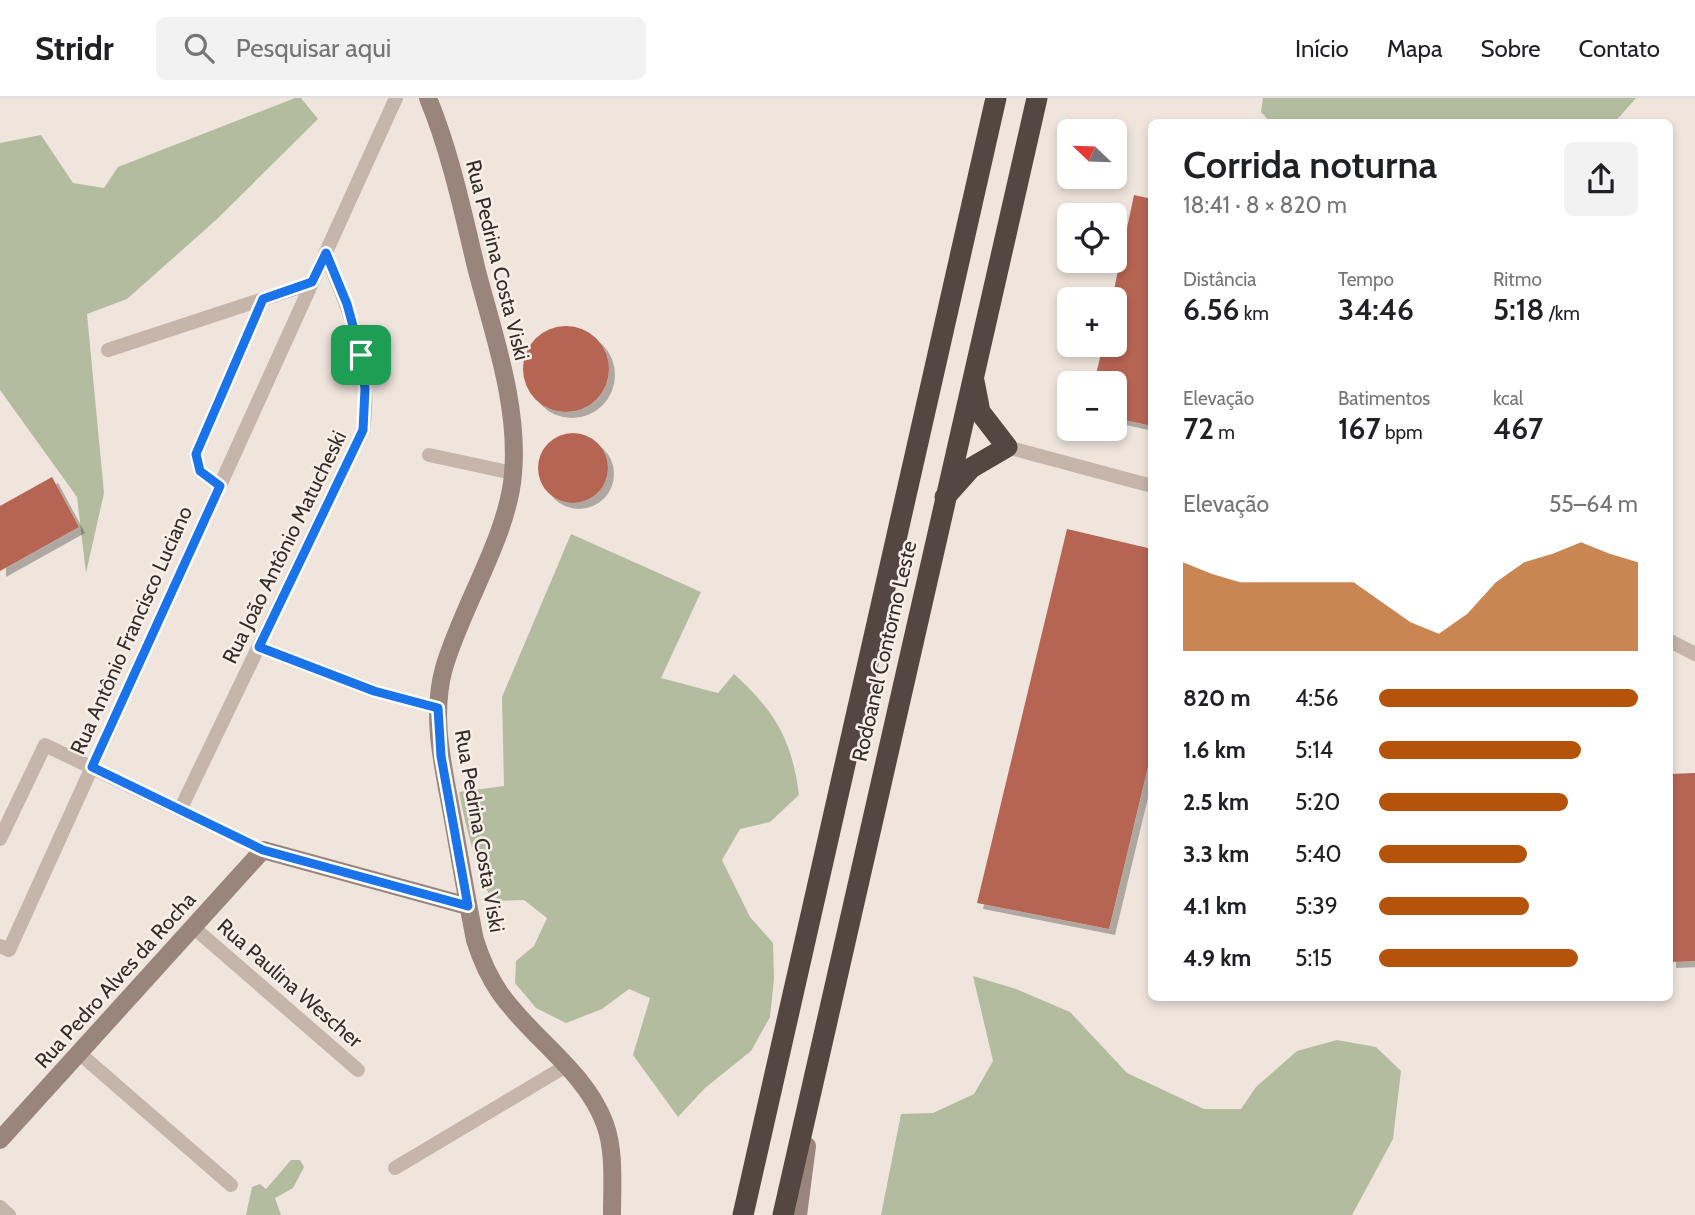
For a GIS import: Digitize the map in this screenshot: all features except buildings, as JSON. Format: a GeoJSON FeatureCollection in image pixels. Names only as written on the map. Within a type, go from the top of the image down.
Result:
{"type":"FeatureCollection","features":[{"type":"Feature","properties":{"kind":"highway","name":"Rodoanel Contorno Leste"},"geometry":{"type":"LineString","coordinates":[[743,1215],[996,98]]}},
{"type":"Feature","properties":{"kind":"highway","name":"Rodoanel Contorno Leste"},"geometry":{"type":"LineString","coordinates":[[783,1215],[972,373],[1037,98]]}},
{"type":"Feature","properties":{"kind":"highway"},"geometry":{"type":"LineString","coordinates":[[944,498],[971,468],[1007,447],[981,412],[972,373]]}},
{"type":"Feature","properties":{"kind":"street","name":"Rua Antônio Francisco Luciano"},"geometry":{"type":"LineString","coordinates":[[5,948],[92,767],[396,98]]}},
{"type":"Feature","properties":{"kind":"street","name":"Rua Pedrina Costa Viski"},"geometry":{"type":"LineString","coordinates":[[428,98],[449,161],[512,418],[513,473],[500,526],[444,669],[438,708],[441,756],[475,940],[491,979],[514,1010],[587,1091],[605,1124],[612,1164],[612,1215]]}},
{"type":"Feature","properties":{"kind":"street","name":"Rua João Antônio Matucheski"},"geometry":{"type":"LineString","coordinates":[[180,810],[363,430],[365,389],[361,355],[347,304],[326,253]]}},
{"type":"Feature","properties":{"kind":"street"},"geometry":{"type":"LineString","coordinates":[[108,350],[312,282]]}},
{"type":"Feature","properties":{"kind":"street"},"geometry":{"type":"LineString","coordinates":[[220,486],[200,471],[196,454],[263,299]]}},
{"type":"Feature","properties":{"kind":"street"},"geometry":{"type":"LineString","coordinates":[[1007,447],[1148,484]]}},
{"type":"Feature","properties":{"kind":"street"},"geometry":{"type":"LineString","coordinates":[[429,455],[513,473]]}},
{"type":"Feature","properties":{"kind":"street"},"geometry":{"type":"LineString","coordinates":[[1673,643],[1695,654]]}},
{"type":"Feature","properties":{"kind":"street"},"geometry":{"type":"LineString","coordinates":[[259,647],[374,691],[438,708]]}},
{"type":"Feature","properties":{"kind":"street"},"geometry":{"type":"LineString","coordinates":[[0,839],[45,745],[263,850],[468,906]]}},
{"type":"Feature","properties":{"kind":"street","name":"Rua Pedro Alves da Rocha"},"geometry":{"type":"LineString","coordinates":[[0,1140],[263,850]]}},
{"type":"Feature","properties":{"kind":"street","name":"Rua Paulina Wescher"},"geometry":{"type":"LineString","coordinates":[[193,927],[359,1070]]}},
{"type":"Feature","properties":{"kind":"street"},"geometry":{"type":"LineString","coordinates":[[79,1053],[231,1185]]}},
{"type":"Feature","properties":{"kind":"street"},"geometry":{"type":"LineString","coordinates":[[799,1215],[820,1053]]}},
{"type":"Feature","properties":{"kind":"street"},"geometry":{"type":"LineString","coordinates":[[395,1168],[566,1066]]}},
{"type":"Feature","properties":{"kind":"street"},"geometry":{"type":"LineString","coordinates":[[0,1207],[9,1215]]}},
{"type":"Feature","properties":{"kind":"green space"},"geometry":{"type":"Polygon","coordinates":[[[295,98],[301,98],[318,119],[216,220],[127,299],[87,314],[104,493],[86,573],[77,497],[0,390],[0,143],[41,135],[73,183],[104,188],[118,167],[295,98]]]}},
{"type":"Feature","properties":{"kind":"green space"},"geometry":{"type":"Polygon","coordinates":[[[1263,98],[1636,98],[1618,119],[1267,119],[1261,112],[1263,98]]]}},
{"type":"Feature","properties":{"kind":"green space"},"geometry":{"type":"Polygon","coordinates":[[[571,534],[701,592],[661,678],[718,693],[734,674],[771,714],[786,742],[796,776],[799,795],[770,822],[740,829],[722,860],[750,917],[773,943],[774,979],[770,1017],[751,1051],[705,1088],[678,1117],[633,1055],[650,998],[629,989],[602,1009],[566,1023],[536,1008],[515,983],[516,961],[534,946],[547,918],[524,900],[492,901],[472,847],[459,792],[504,786],[502,697],[571,534]]]}},
{"type":"Feature","properties":{"kind":"green space"},"geometry":{"type":"Polygon","coordinates":[[[973,976],[1016,989],[1070,1012],[1127,1073],[1204,1109],[1241,1109],[1256,1087],[1297,1051],[1337,1040],[1376,1047],[1401,1071],[1393,1139],[1352,1215],[881,1215],[901,1114],[933,1113],[974,1094],[993,1061],[973,976]]]}},
{"type":"Feature","properties":{"kind":"green space"},"geometry":{"type":"Polygon","coordinates":[[[291,1160],[300,1160],[304,1167],[293,1188],[275,1198],[281,1215],[246,1215],[252,1187],[260,1184],[266,1189],[291,1160]]]}},
{"type":"Feature","properties":{"kind":"route"},"geometry":{"type":"LineString","coordinates":[[326,253],[347,304],[361,355],[366,411],[363,430],[259,647],[398,700],[438,708],[441,756],[468,906],[263,850],[92,767],[220,486],[208,480],[200,471],[196,454],[204,428],[263,299],[312,282],[326,253]]}}]}
